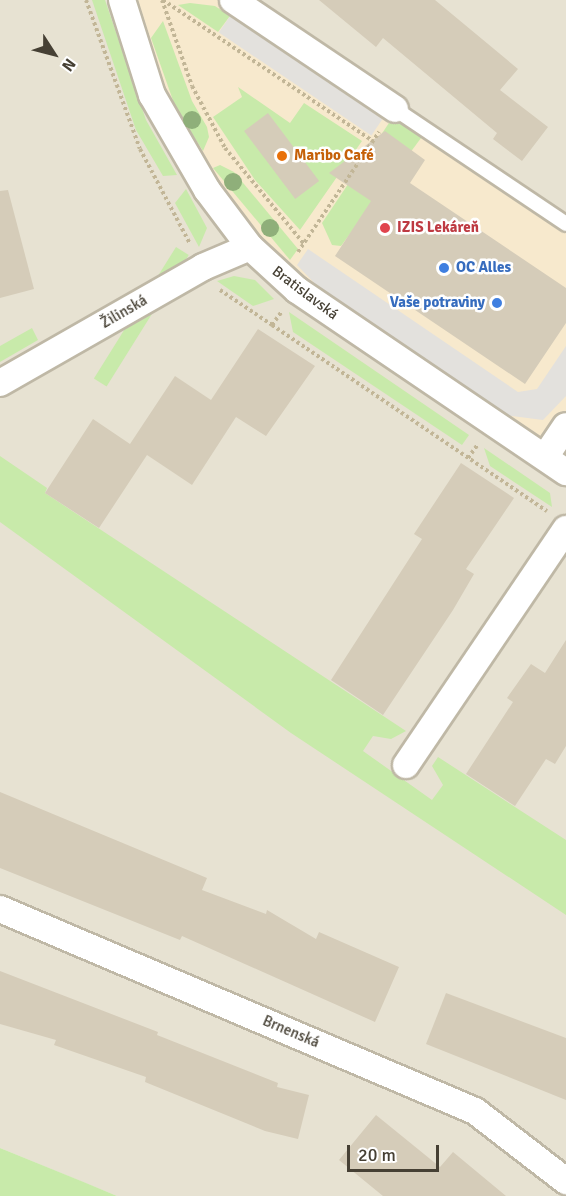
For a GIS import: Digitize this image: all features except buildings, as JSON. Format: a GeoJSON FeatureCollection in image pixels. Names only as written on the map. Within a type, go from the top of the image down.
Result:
{"type":"FeatureCollection","features":[{"type":"Feature","properties":{"kind":"street","name":"Bratislavská"},"geometry":{"type":"LineString","coordinates":[[123,0],[152,95],[207,190],[250,247],[289,284],[566,472]]}},
{"type":"Feature","properties":{"kind":"street"},"geometry":{"type":"LineString","coordinates":[[233,0],[395,109]]}},
{"type":"Feature","properties":{"kind":"street","name":"Žilinská"},"geometry":{"type":"LineString","coordinates":[[0,383],[203,267],[250,247]]}},
{"type":"Feature","properties":{"kind":"street"},"geometry":{"type":"LineString","coordinates":[[545,458],[566,426]]}},
{"type":"Feature","properties":{"kind":"street"},"geometry":{"type":"LineString","coordinates":[[406,765],[561,523]]}},
{"type":"Feature","properties":{"kind":"street","name":"Brnenská"},"geometry":{"type":"LineString","coordinates":[[0,909],[475,1111],[566,1181]]}},
{"type":"Feature","properties":{"kind":"lane"},"geometry":{"type":"LineString","coordinates":[[395,109],[566,224]]}},
{"type":"Feature","properties":{"kind":"path"},"geometry":{"type":"LineString","coordinates":[[86,0],[140,149],[214,286],[561,523]]}},
{"type":"Feature","properties":{"kind":"path"},"geometry":{"type":"LineString","coordinates":[[162,0],[373,141]]}},
{"type":"Feature","properties":{"kind":"path"},"geometry":{"type":"LineString","coordinates":[[162,0],[192,86],[225,148],[304,244]]}},
{"type":"Feature","properties":{"kind":"path"},"geometry":{"type":"LineString","coordinates":[[272,325],[304,244],[395,109]]}},
{"type":"Feature","properties":{"kind":"shaded area"},"geometry":{"type":"Polygon","coordinates":[[[0,0],[124,0],[566,426],[566,1196],[117,1196],[0,1148],[0,0]]]}},
{"type":"Feature","properties":{"kind":"shaded area"},"geometry":{"type":"Polygon","coordinates":[[[124,0],[233,0],[566,224],[566,426],[545,457],[297,290],[207,190],[124,0]]]}},
{"type":"Feature","properties":{"kind":"shaded area"},"geometry":{"type":"Polygon","coordinates":[[[233,0],[566,0],[566,224],[233,0]]]}},
{"type":"Feature","properties":{"kind":"shaded area"},"geometry":{"type":"Polygon","coordinates":[[[230,16],[383,119],[371,135],[219,33],[230,16]]]}},
{"type":"Feature","properties":{"kind":"shaded area"},"geometry":{"type":"Polygon","coordinates":[[[308,249],[518,392],[537,389],[566,346],[566,396],[543,420],[505,415],[320,289],[297,265],[308,249]]]}},
{"type":"Feature","properties":{"kind":"green space"},"geometry":{"type":"Polygon","coordinates":[[[92,0],[105,0],[146,120],[177,175],[163,176],[136,130],[92,0]]]}},
{"type":"Feature","properties":{"kind":"green space"},"geometry":{"type":"Polygon","coordinates":[[[190,3],[215,6],[230,16],[218,32],[178,5],[190,3]]]}},
{"type":"Feature","properties":{"kind":"green space"},"geometry":{"type":"Polygon","coordinates":[[[163,21],[192,101],[207,127],[209,137],[203,151],[176,109],[151,38],[163,21]]]}},
{"type":"Feature","properties":{"kind":"green space"},"geometry":{"type":"Polygon","coordinates":[[[238,87],[290,123],[304,103],[362,141],[300,230],[255,180],[213,117],[242,97],[238,87]]]}},
{"type":"Feature","properties":{"kind":"green space"},"geometry":{"type":"Polygon","coordinates":[[[395,114],[424,134],[341,246],[332,245],[322,223],[395,114]]]}},
{"type":"Feature","properties":{"kind":"green space"},"geometry":{"type":"Polygon","coordinates":[[[220,165],[234,172],[298,249],[290,260],[213,168],[220,165]]]}},
{"type":"Feature","properties":{"kind":"green space"},"geometry":{"type":"Polygon","coordinates":[[[186,189],[207,228],[199,247],[175,203],[186,189]]]}},
{"type":"Feature","properties":{"kind":"green space"},"geometry":{"type":"Polygon","coordinates":[[[176,247],[189,255],[107,386],[94,378],[176,247]]]}},
{"type":"Feature","properties":{"kind":"green space"},"geometry":{"type":"Polygon","coordinates":[[[234,276],[255,280],[274,299],[253,306],[217,281],[234,276]]]}},
{"type":"Feature","properties":{"kind":"green space"},"geometry":{"type":"Polygon","coordinates":[[[289,312],[469,435],[462,445],[293,332],[289,312]]]}},
{"type":"Feature","properties":{"kind":"green space"},"geometry":{"type":"Polygon","coordinates":[[[32,328],[38,340],[0,362],[0,346],[32,328]]]}},
{"type":"Feature","properties":{"kind":"green space"},"geometry":{"type":"Polygon","coordinates":[[[484,448],[550,493],[552,507],[490,466],[484,448]]]}},
{"type":"Feature","properties":{"kind":"green space"},"geometry":{"type":"Polygon","coordinates":[[[0,456],[47,488],[45,493],[406,731],[391,739],[373,736],[363,751],[432,800],[443,785],[432,766],[438,757],[566,840],[566,915],[291,733],[0,522],[0,456]]]}},
{"type":"Feature","properties":{"kind":"green space"},"geometry":{"type":"Polygon","coordinates":[[[0,1148],[86,1183],[117,1196],[0,1196],[0,1148]]]}},
{"type":"Feature","properties":{"kind":"place","name":"Maribo Café"},"geometry":{"type":"Point","coordinates":[282,156]}},
{"type":"Feature","properties":{"kind":"place","name":"IZIS Lekáreň"},"geometry":{"type":"Point","coordinates":[385,228]}},
{"type":"Feature","properties":{"kind":"place","name":"OC Alles"},"geometry":{"type":"Point","coordinates":[444,268]}},
{"type":"Feature","properties":{"kind":"place","name":"Vaše potraviny"},"geometry":{"type":"Point","coordinates":[497,303]}}]}
